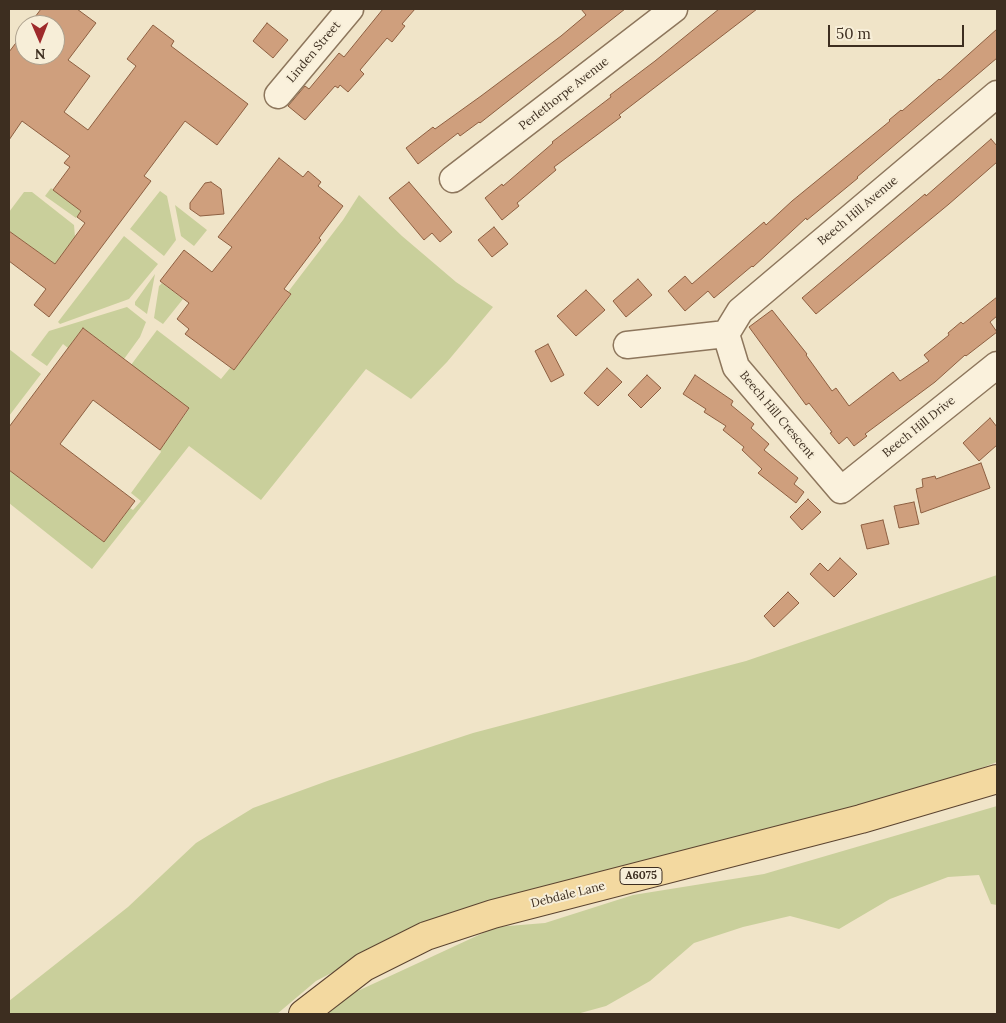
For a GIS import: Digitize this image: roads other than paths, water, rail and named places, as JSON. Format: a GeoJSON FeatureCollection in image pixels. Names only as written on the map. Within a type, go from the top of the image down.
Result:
{"type":"FeatureCollection","features":[{"type":"Feature","properties":{"kind":"main road","name":"Debdale Lane"},"geometry":{"type":"LineString","coordinates":[[303,1014],[364,967],[426,936],[493,914],[861,819],[997,779]]}},
{"type":"Feature","properties":{"kind":"street","name":"Linden Street"},"geometry":{"type":"LineString","coordinates":[[278,95],[350,9]]}},
{"type":"Feature","properties":{"kind":"street","name":"Perlethorpe Avenue"},"geometry":{"type":"LineString","coordinates":[[453,179],[674,9]]}},
{"type":"Feature","properties":{"kind":"street","name":"Beech Hill Avenue"},"geometry":{"type":"LineString","coordinates":[[726,334],[740,310],[997,94]]}},
{"type":"Feature","properties":{"kind":"street"},"geometry":{"type":"LineString","coordinates":[[627,345],[726,334]]}},
{"type":"Feature","properties":{"kind":"street","name":"Beech Hill Crescent"},"geometry":{"type":"LineString","coordinates":[[726,334],[736,367],[841,490]]}},
{"type":"Feature","properties":{"kind":"street","name":"Beech Hill Drive"},"geometry":{"type":"LineString","coordinates":[[841,490],[997,365]]}}]}
